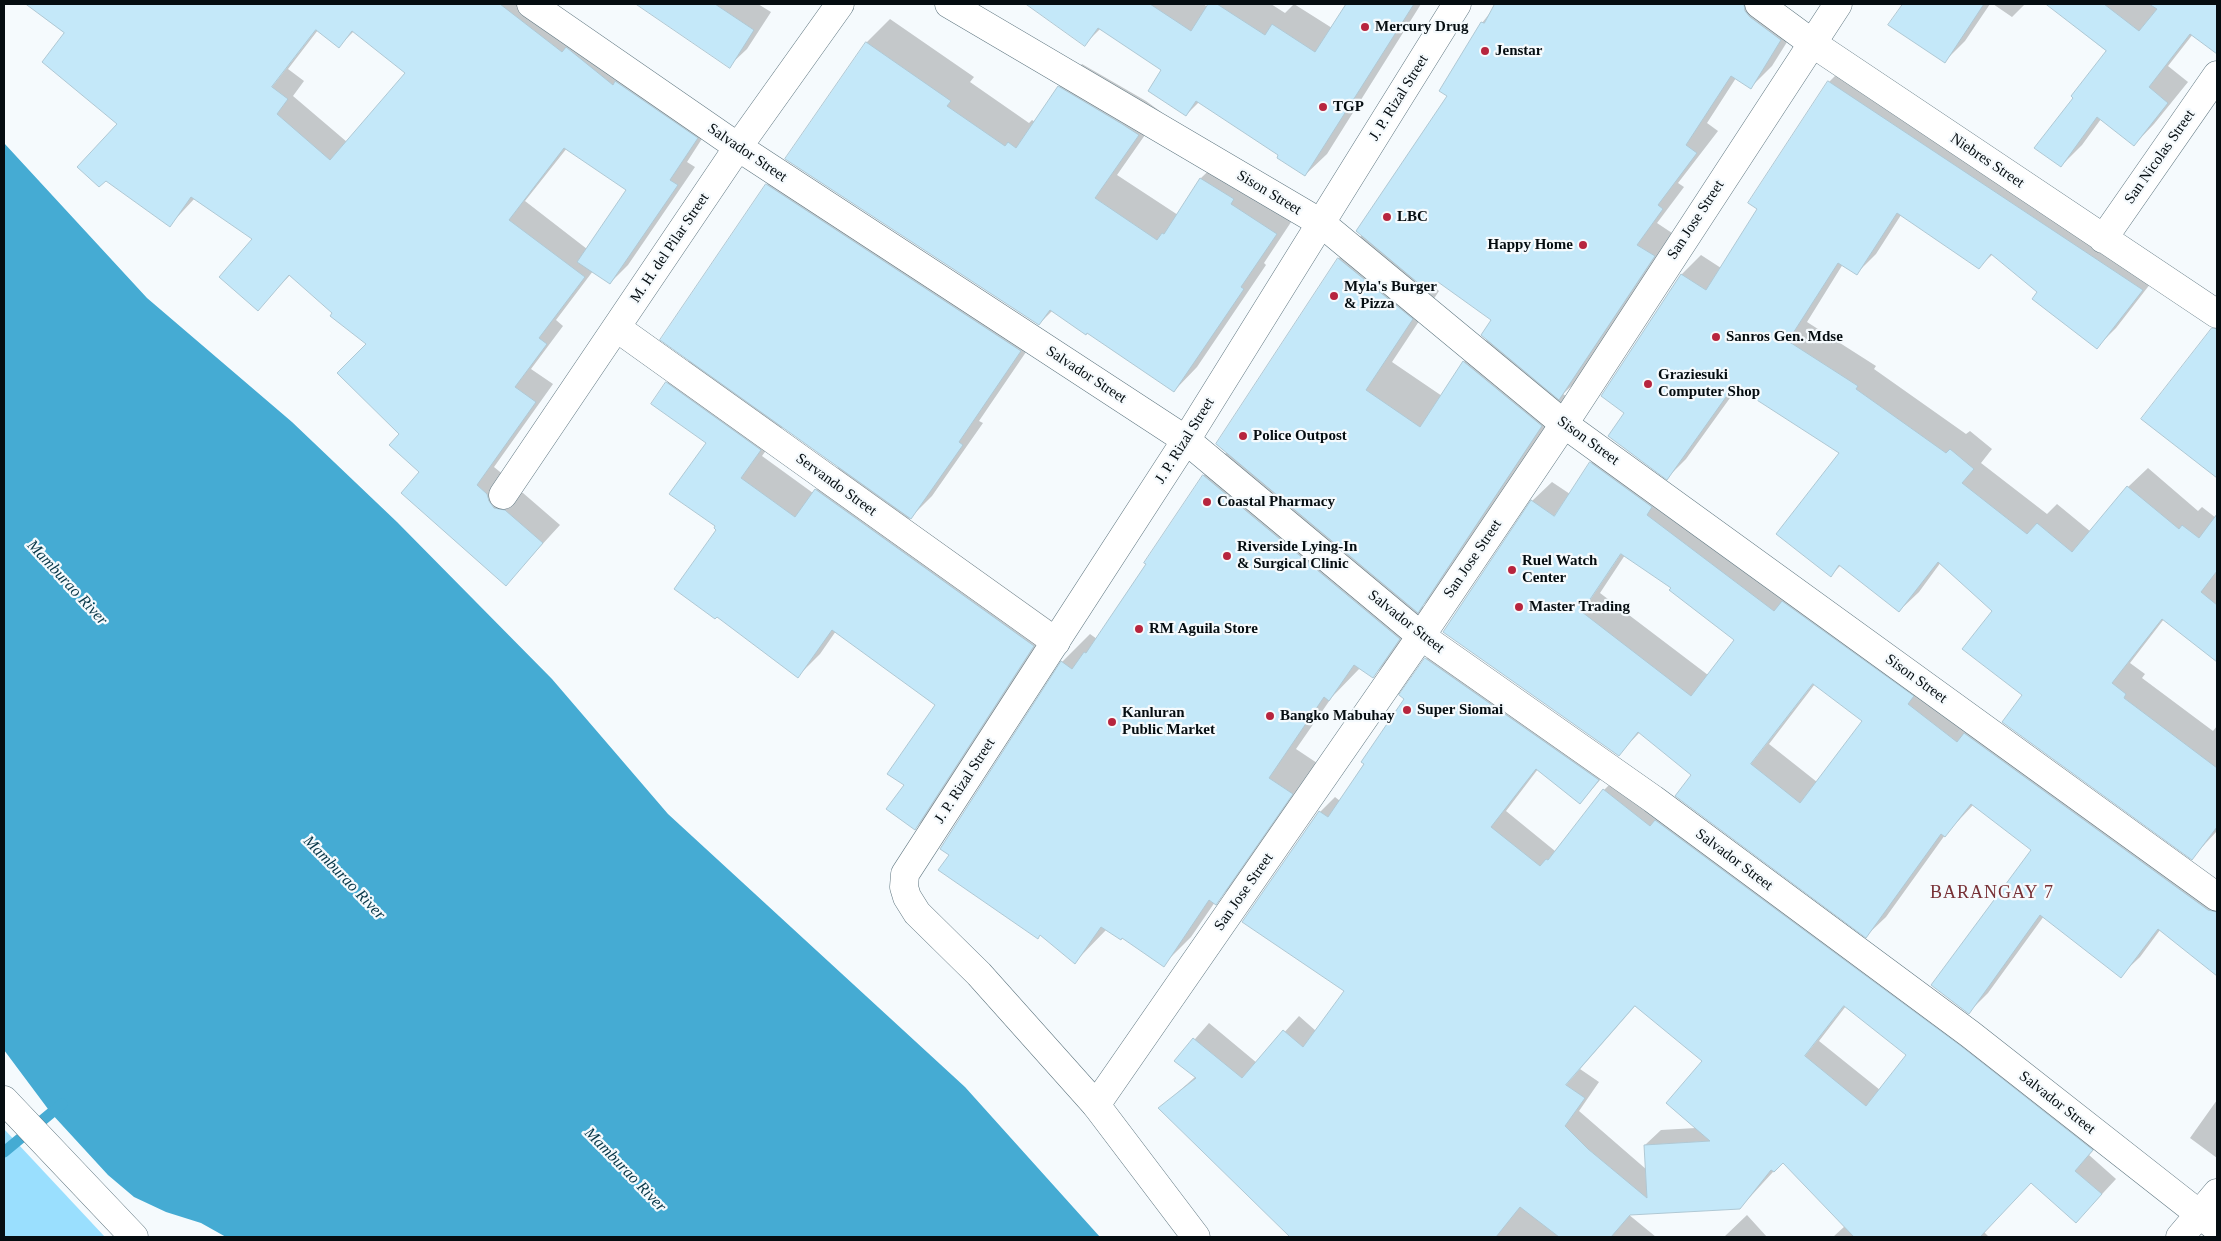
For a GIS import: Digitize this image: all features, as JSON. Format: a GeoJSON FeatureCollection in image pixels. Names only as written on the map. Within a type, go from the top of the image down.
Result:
{"type":"FeatureCollection","features":[{"type":"Feature","properties":{"kind":"street","name":"Salvador Street"},"geometry":{"type":"LineString","coordinates":[[531,4],[738,147],[1186,440],[1421,636],[1653,800],[1970,1034],[2208,1221]]}},
{"type":"Feature","properties":{"kind":"street","name":"M. H. del Pilar Street"},"geometry":{"type":"LineString","coordinates":[[503,495],[738,147],[840,4]]}},
{"type":"Feature","properties":{"kind":"street","name":"Sison Street"},"geometry":{"type":"LineString","coordinates":[[949,4],[1321,223],[1564,424],[2217,897]]}},
{"type":"Feature","properties":{"kind":"street","name":"J. P. Rizal Street"},"geometry":{"type":"LineString","coordinates":[[1096,1105],[979,974],[917,913],[907,897],[904,887],[905,874],[1186,440],[1457,4]]}},
{"type":"Feature","properties":{"kind":"street","name":"Niebres Street"},"geometry":{"type":"LineString","coordinates":[[1758,4],[1812,43],[2217,314]]}},
{"type":"Feature","properties":{"kind":"street","name":"San Jose Street"},"geometry":{"type":"LineString","coordinates":[[1096,1105],[1421,636],[1564,424],[1838,4]]}},
{"type":"Feature","properties":{"kind":"street","name":"San Nicolas Street"},"geometry":{"type":"LineString","coordinates":[[2103,239],[2217,75]]}},
{"type":"Feature","properties":{"kind":"street","name":"Servando Street"},"geometry":{"type":"LineString","coordinates":[[617,328],[1056,642]]}},
{"type":"Feature","properties":{"kind":"street"},"geometry":{"type":"LineString","coordinates":[[4,1100],[134,1237]]}},
{"type":"Feature","properties":{"kind":"street"},"geometry":{"type":"LineString","coordinates":[[1096,1105],[1196,1237]]}},
{"type":"Feature","properties":{"kind":"street"},"geometry":{"type":"LineString","coordinates":[[2180,1237],[2208,1221],[2217,1193]]}},
{"type":"Feature","properties":{"kind":"shaded area"},"geometry":{"type":"Polygon","coordinates":[[[4,1129],[105,1237],[4,1237],[4,1129]]]}},
{"type":"Feature","properties":{"kind":"water","name":"Mamburao River"},"geometry":{"type":"Polygon","coordinates":[[[4,143],[147,298],[292,422],[397,522],[552,679],[668,814],[965,1087],[1100,1237],[226,1237],[201,1223],[166,1212],[134,1197],[108,1175],[51,1113],[4,1050],[4,143]]]}},
{"type":"Feature","properties":{"kind":"building"},"geometry":{"type":"Polygon","coordinates":[[[26,4],[500,4],[562,52],[566,47],[613,85],[615,81],[698,138],[670,180],[678,185],[610,284],[577,262],[626,190],[564,148],[509,220],[585,277],[539,338],[547,344],[515,387],[536,402],[477,485],[487,494],[494,508],[505,510],[543,543],[506,586],[401,493],[419,472],[389,445],[399,434],[337,373],[366,344],[330,316],[332,313],[289,275],[258,311],[219,277],[252,239],[191,197],[170,227],[106,181],[99,187],[77,167],[117,124],[42,62],[64,33],[26,4]],[[316,30],[272,87],[288,99],[277,114],[330,160],[405,73],[352,31],[339,48],[316,30]]]}},
{"type":"Feature","properties":{"kind":"building"},"geometry":{"type":"Polygon","coordinates":[[[636,4],[715,4],[754,30],[730,68],[636,4]]]}},
{"type":"Feature","properties":{"kind":"building"},"geometry":{"type":"Polygon","coordinates":[[[1026,4],[1150,4],[1191,31],[1208,4],[1217,4],[1265,35],[1272,24],[1315,52],[1346,4],[1414,4],[1305,176],[1277,158],[1278,155],[1196,101],[1186,116],[1148,91],[1161,70],[1098,28],[1085,46],[1026,4]]]}},
{"type":"Feature","properties":{"kind":"building"},"geometry":{"type":"Polygon","coordinates":[[[1495,4],[1744,4],[1745,11],[1750,17],[1781,40],[1751,89],[1731,76],[1686,145],[1697,153],[1658,205],[1663,209],[1637,245],[1655,256],[1559,400],[1481,335],[1491,320],[1438,282],[1430,293],[1356,231],[1447,96],[1439,91],[1481,22],[1484,23],[1495,4]]]}},
{"type":"Feature","properties":{"kind":"building"},"geometry":{"type":"Polygon","coordinates":[[[1903,4],[1984,4],[1945,63],[1888,25],[1903,4]]]}},
{"type":"Feature","properties":{"kind":"building"},"geometry":{"type":"Polygon","coordinates":[[[2046,4],[2104,4],[2139,31],[2157,9],[2149,4],[2217,4],[2217,54],[2190,34],[2149,87],[2168,103],[2134,146],[2097,117],[2061,167],[2034,148],[2073,98],[2071,96],[2106,51],[2046,4]]]}},
{"type":"Feature","properties":{"kind":"building"},"geometry":{"type":"Polygon","coordinates":[[[866,42],[951,101],[947,106],[1005,146],[1008,142],[1016,148],[1058,86],[1139,135],[1095,198],[1157,240],[1162,233],[1164,234],[1200,178],[1234,199],[1231,204],[1277,234],[1241,287],[1244,289],[1174,392],[1050,310],[1039,325],[785,159],[866,42]]]}},
{"type":"Feature","properties":{"kind":"building"},"geometry":{"type":"Polygon","coordinates":[[[1828,81],[2143,290],[2097,349],[2032,299],[2037,292],[1991,254],[1979,269],[1897,213],[1857,275],[1838,263],[1788,341],[1858,386],[1856,389],[1946,453],[1950,449],[1974,469],[1962,483],[2027,534],[2037,523],[2072,552],[2127,486],[2179,529],[2182,525],[2199,538],[2217,514],[2217,571],[2201,592],[2217,605],[2217,662],[2162,619],[2112,683],[2126,694],[2124,698],[2217,768],[2217,827],[2192,860],[2002,722],[2022,695],[1962,649],[1992,611],[1938,562],[1899,612],[1839,565],[1831,577],[1776,534],[1839,453],[1746,393],[1743,398],[1731,390],[1667,480],[1608,436],[1624,413],[1601,396],[1681,274],[1706,290],[1757,209],[1748,203],[1828,81]]]}},
{"type":"Feature","properties":{"kind":"building"},"geometry":{"type":"Polygon","coordinates":[[[766,184],[1021,351],[959,442],[963,445],[911,519],[660,340],[766,184]]]}},
{"type":"Feature","properties":{"kind":"building"},"geometry":{"type":"Polygon","coordinates":[[[1338,258],[1413,319],[1366,390],[1420,427],[1463,361],[1542,426],[1418,613],[1216,444],[1338,258]]]}},
{"type":"Feature","properties":{"kind":"building"},"geometry":{"type":"Polygon","coordinates":[[[2212,328],[2217,329],[2217,478],[2141,419],[2212,328]]]}},
{"type":"Feature","properties":{"kind":"building"},"geometry":{"type":"Polygon","coordinates":[[[666,382],[761,450],[741,478],[795,517],[815,489],[1034,646],[915,830],[886,809],[904,785],[887,774],[935,705],[832,630],[798,678],[717,617],[715,619],[674,589],[716,530],[715,526],[669,494],[706,443],[651,404],[666,382]]]}},
{"type":"Feature","properties":{"kind":"building"},"geometry":{"type":"Polygon","coordinates":[[[1590,462],[1652,507],[1647,515],[1774,611],[1782,601],[1914,696],[1908,704],[1957,742],[1964,733],[2208,910],[2217,912],[2217,976],[2158,929],[2121,978],[2040,915],[1969,1014],[1931,985],[2031,850],[1971,804],[1945,837],[1941,834],[1866,938],[1675,796],[1691,775],[1638,732],[1619,756],[1443,632],[1531,500],[1554,516],[1590,462]],[[1621,554],[1582,612],[1691,696],[1734,640],[1669,590],[1671,588],[1621,554]],[[1813,684],[1751,764],[1800,803],[1862,721],[1813,684]]]}},
{"type":"Feature","properties":{"kind":"building"},"geometry":{"type":"Polygon","coordinates":[[[1203,475],[1400,639],[1373,678],[1354,665],[1329,701],[1324,697],[1269,778],[1293,794],[1216,905],[1209,900],[1164,967],[1122,938],[1121,940],[1101,927],[1075,964],[1040,935],[1038,939],[938,870],[949,855],[940,849],[1061,661],[1072,669],[1084,652],[1086,653],[1203,475]]]}},
{"type":"Feature","properties":{"kind":"building"},"geometry":{"type":"Polygon","coordinates":[[[1425,658],[1599,780],[1580,804],[1536,769],[1491,827],[1540,866],[1546,859],[1548,860],[1603,789],[1650,826],[1655,820],[1961,1046],[2093,1150],[2075,1171],[2102,1194],[2076,1223],[2031,1183],[1980,1237],[1854,1237],[1783,1163],[1774,1172],[1771,1170],[1740,1209],[1630,1215],[1611,1237],[1559,1237],[1520,1207],[1496,1237],[1290,1237],[1158,1108],[1196,1078],[1174,1061],[1193,1038],[1242,1078],[1283,1030],[1303,1047],[1344,991],[1242,922],[1319,811],[1328,817],[1364,764],[1361,762],[1404,699],[1399,695],[1425,658]],[[1635,1006],[1566,1085],[1585,1098],[1565,1126],[1588,1149],[1647,1198],[1644,1145],[1710,1141],[1666,1103],[1702,1061],[1635,1006]],[[1844,1006],[1805,1056],[1866,1106],[1906,1055],[1844,1006]]]}},
{"type":"Feature","properties":{"kind":"waterway"},"geometry":{"type":"LineString","coordinates":[[4,1152],[62,1104]]}},
{"type":"Feature","properties":{"kind":"place","name":"Mercury Drug"},"geometry":{"type":"Point","coordinates":[1365,27]}},
{"type":"Feature","properties":{"kind":"place","name":"Jenstar"},"geometry":{"type":"Point","coordinates":[1485,51]}},
{"type":"Feature","properties":{"kind":"place","name":"TGP"},"geometry":{"type":"Point","coordinates":[1323,107]}},
{"type":"Feature","properties":{"kind":"place","name":"LBC"},"geometry":{"type":"Point","coordinates":[1387,217]}},
{"type":"Feature","properties":{"kind":"place","name":"Happy Home"},"geometry":{"type":"Point","coordinates":[1583,245]}},
{"type":"Feature","properties":{"kind":"place","name":"Myla's Burger & Pizza"},"geometry":{"type":"Point","coordinates":[1334,296]}},
{"type":"Feature","properties":{"kind":"place","name":"Sanros Gen. Mdse"},"geometry":{"type":"Point","coordinates":[1716,337]}},
{"type":"Feature","properties":{"kind":"place","name":"Graziesuki Computer Shop"},"geometry":{"type":"Point","coordinates":[1648,384]}},
{"type":"Feature","properties":{"kind":"place","name":"Police Outpost"},"geometry":{"type":"Point","coordinates":[1243,436]}},
{"type":"Feature","properties":{"kind":"place","name":"Coastal Pharmacy"},"geometry":{"type":"Point","coordinates":[1207,502]}},
{"type":"Feature","properties":{"kind":"place","name":"Riverside Lying-In & Surgical Clinic"},"geometry":{"type":"Point","coordinates":[1227,556]}},
{"type":"Feature","properties":{"kind":"place","name":"Ruel Watch Center"},"geometry":{"type":"Point","coordinates":[1512,570]}},
{"type":"Feature","properties":{"kind":"place","name":"Master Trading"},"geometry":{"type":"Point","coordinates":[1519,607]}},
{"type":"Feature","properties":{"kind":"place","name":"RM Aguila Store"},"geometry":{"type":"Point","coordinates":[1139,629]}},
{"type":"Feature","properties":{"kind":"place","name":"Super Siomai"},"geometry":{"type":"Point","coordinates":[1407,710]}},
{"type":"Feature","properties":{"kind":"place","name":"Bangko Mabuhay"},"geometry":{"type":"Point","coordinates":[1270,716]}},
{"type":"Feature","properties":{"kind":"place","name":"Kanluran Public Market"},"geometry":{"type":"Point","coordinates":[1112,722]}},
{"type":"Feature","properties":{"kind":"district","name":"BARANGAY 7"},"geometry":{"type":"Point","coordinates":[1992,893]}}]}
